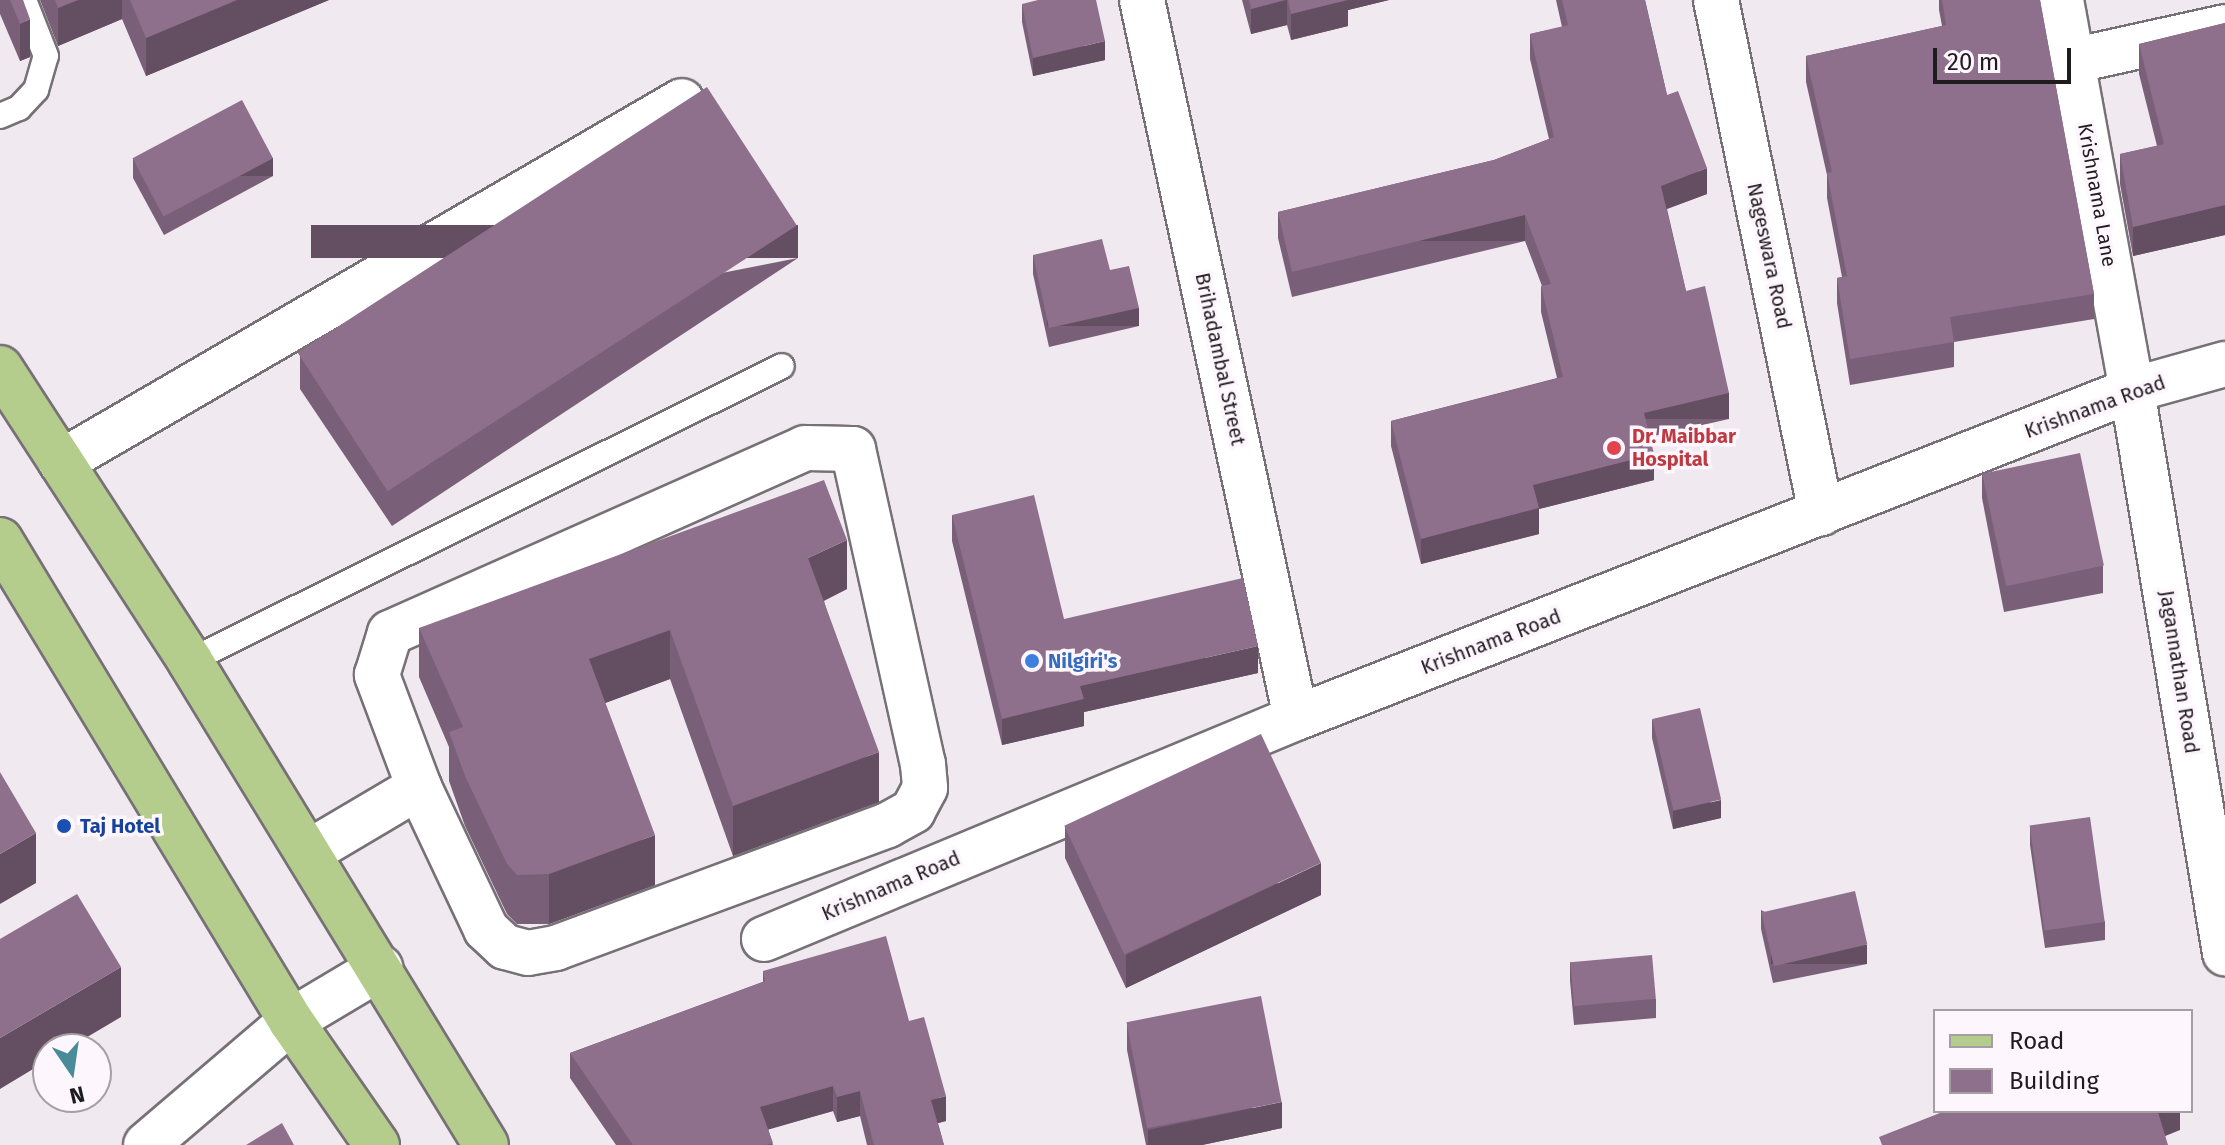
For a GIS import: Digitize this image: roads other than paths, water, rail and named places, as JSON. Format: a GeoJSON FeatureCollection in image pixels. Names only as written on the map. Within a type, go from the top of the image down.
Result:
{"type":"FeatureCollection","features":[{"type":"Feature","properties":{"kind":"main road"},"geometry":{"type":"LineString","coordinates":[[0,368],[190,661],[486,1145]]}},
{"type":"Feature","properties":{"kind":"main road"},"geometry":{"type":"LineString","coordinates":[[0,540],[291,1021],[377,1145]]}},
{"type":"Feature","properties":{"kind":"street","name":"Brihadambal Street"},"geometry":{"type":"LineString","coordinates":[[1142,0],[1296,718]]}},
{"type":"Feature","properties":{"kind":"street","name":"Nageswara Road"},"geometry":{"type":"LineString","coordinates":[[1716,0],[1821,513]]}},
{"type":"Feature","properties":{"kind":"street","name":"Krishnama Lane"},"geometry":{"type":"LineString","coordinates":[[2061,0],[2132,390]]}},
{"type":"Feature","properties":{"kind":"street"},"geometry":{"type":"LineString","coordinates":[[2072,61],[2225,27]]}},
{"type":"Feature","properties":{"kind":"street"},"geometry":{"type":"LineString","coordinates":[[61,462],[682,101]]}},
{"type":"Feature","properties":{"kind":"street","name":"Krishnama Road"},"geometry":{"type":"LineString","coordinates":[[764,939],[1296,718],[2132,390],[2225,364]]}},
{"type":"Feature","properties":{"kind":"street","name":"Jagannathan Road"},"geometry":{"type":"LineString","coordinates":[[2132,390],[2225,953]]}},
{"type":"Feature","properties":{"kind":"street"},"geometry":{"type":"LineString","coordinates":[[805,448],[853,449],[923,764],[925,788],[913,811],[860,836],[556,948],[528,953],[505,947],[486,929],[419,787],[377,675],[390,633],[805,448]]}},
{"type":"Feature","properties":{"kind":"street"},"geometry":{"type":"LineString","coordinates":[[309,852],[419,787]]}},
{"type":"Feature","properties":{"kind":"street"},"geometry":{"type":"LineString","coordinates":[[146,1145],[291,1021],[380,968]]}},
{"type":"Feature","properties":{"kind":"lane"},"geometry":{"type":"LineString","coordinates":[[0,116],[19,108],[36,90],[46,56],[24,0]]}},
{"type":"Feature","properties":{"kind":"lane"},"geometry":{"type":"LineString","coordinates":[[190,661],[782,366]]}},
{"type":"Feature","properties":{"kind":"place","name":"Dr. Maibbar Hospital"},"geometry":{"type":"Point","coordinates":[1614,448]}},
{"type":"Feature","properties":{"kind":"place","name":"Nilgiri's"},"geometry":{"type":"Point","coordinates":[1032,661]}},
{"type":"Feature","properties":{"kind":"place","name":"Taj Hotel"},"geometry":{"type":"Point","coordinates":[64,826]}}]}
